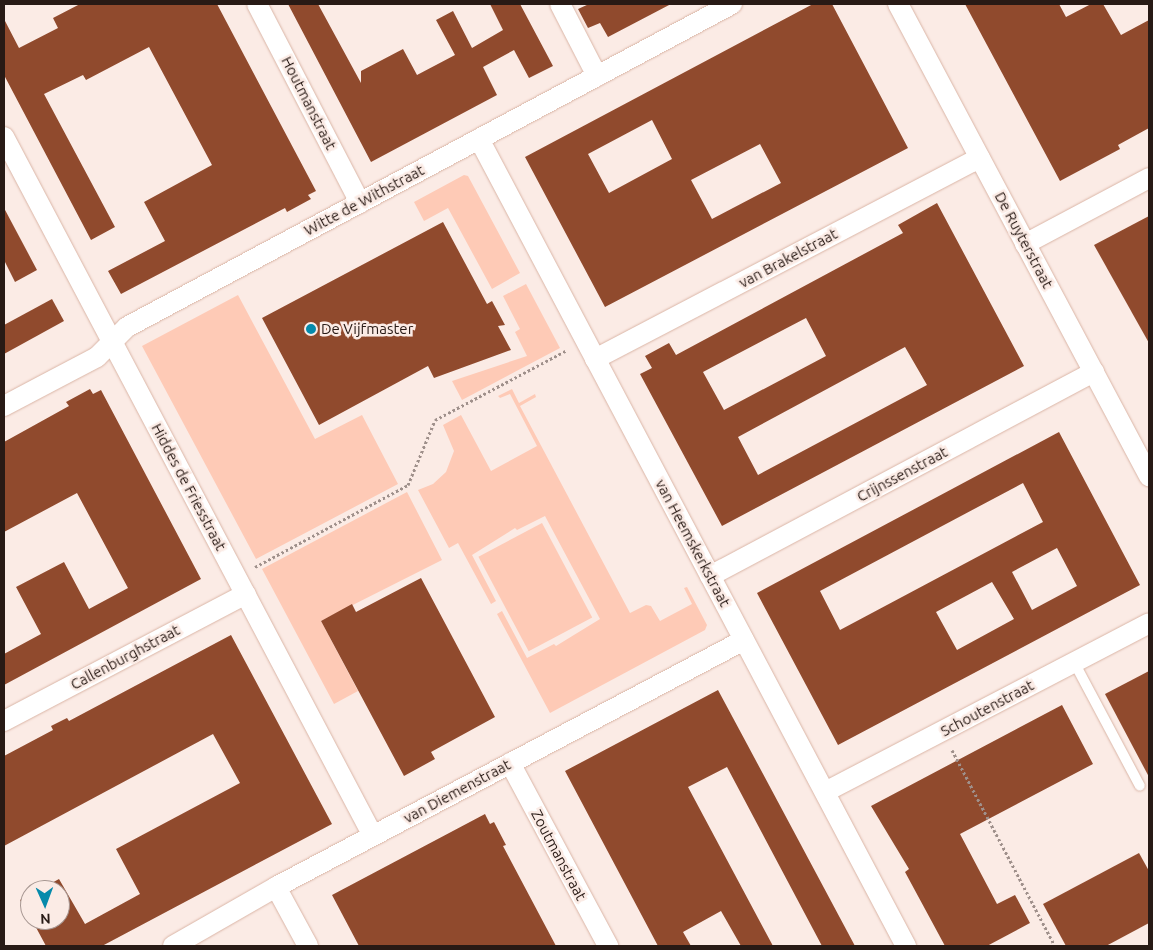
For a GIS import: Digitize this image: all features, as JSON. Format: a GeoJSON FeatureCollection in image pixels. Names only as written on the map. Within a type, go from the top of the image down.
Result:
{"type":"FeatureCollection","features":[{"type":"Feature","properties":{"kind":"street","name":"Houtmanstraat"},"geometry":{"type":"LineString","coordinates":[[257,4],[360,203]]}},
{"type":"Feature","properties":{"kind":"street"},"geometry":{"type":"LineString","coordinates":[[560,4],[597,76]]}},
{"type":"Feature","properties":{"kind":"street","name":"Witte de Withstraat"},"geometry":{"type":"LineString","coordinates":[[4,406],[98,357],[128,327],[732,4]]}},
{"type":"Feature","properties":{"kind":"street","name":"De Ruyterstraat"},"geometry":{"type":"LineString","coordinates":[[898,4],[1149,476]]}},
{"type":"Feature","properties":{"kind":"street","name":"Hiddes de Friesstraat"},"geometry":{"type":"LineString","coordinates":[[4,137],[373,836]]}},
{"type":"Feature","properties":{"kind":"street","name":"van Heemskerkstraat"},"geometry":{"type":"LineString","coordinates":[[479,139],[906,946]]}},
{"type":"Feature","properties":{"kind":"street","name":"van Brakelstraat"},"geometry":{"type":"LineString","coordinates":[[595,359],[980,158]]}},
{"type":"Feature","properties":{"kind":"street"},"geometry":{"type":"LineString","coordinates":[[1026,244],[1149,178]]}},
{"type":"Feature","properties":{"kind":"street","name":"Crijnssenstraat"},"geometry":{"type":"LineString","coordinates":[[710,576],[1094,372]]}},
{"type":"Feature","properties":{"kind":"street","name":"Callenburghstraat"},"geometry":{"type":"LineString","coordinates":[[4,721],[241,585]]}},
{"type":"Feature","properties":{"kind":"street","name":"Schoutenstraat"},"geometry":{"type":"LineString","coordinates":[[825,792],[1149,623]]}},
{"type":"Feature","properties":{"kind":"street","name":"van Diemenstraat"},"geometry":{"type":"LineString","coordinates":[[172,946],[276,887],[744,640]]}},
{"type":"Feature","properties":{"kind":"street","name":"Zoutmanstraat"},"geometry":{"type":"LineString","coordinates":[[510,763],[608,946]]}},
{"type":"Feature","properties":{"kind":"street"},"geometry":{"type":"LineString","coordinates":[[276,887],[308,946]]}},
{"type":"Feature","properties":{"kind":"lane"},"geometry":{"type":"LineString","coordinates":[[1074,662],[1140,786]]}},
{"type":"Feature","properties":{"kind":"path"},"geometry":{"type":"LineString","coordinates":[[241,585],[408,485],[435,420],[586,340]]}},
{"type":"Feature","properties":{"kind":"path"},"geometry":{"type":"LineString","coordinates":[[942,731],[1055,946]]}},
{"type":"Feature","properties":{"kind":"shaded area"},"geometry":{"type":"Polygon","coordinates":[[[464,175],[468,176],[520,273],[492,289],[448,208],[424,221],[414,202],[464,175]]]}},
{"type":"Feature","properties":{"kind":"shaded area"},"geometry":{"type":"Polygon","coordinates":[[[526,284],[560,348],[462,400],[452,381],[527,356],[515,332],[520,329],[503,296],[526,284]]]}},
{"type":"Feature","properties":{"kind":"shaded area"},"geometry":{"type":"Polygon","coordinates":[[[238,295],[315,439],[362,415],[398,484],[256,559],[142,346],[238,295]]]}},
{"type":"Feature","properties":{"kind":"shaded area"},"geometry":{"type":"Polygon","coordinates":[[[512,389],[519,403],[535,394],[536,397],[520,406],[630,613],[646,605],[651,606],[660,621],[692,604],[684,588],[687,587],[707,625],[705,630],[550,713],[497,614],[502,611],[527,658],[554,644],[556,646],[600,619],[545,516],[517,530],[515,528],[472,555],[496,601],[491,604],[458,543],[449,548],[418,490],[433,484],[446,472],[454,451],[443,425],[461,415],[491,471],[537,446],[510,394],[500,398],[498,396],[512,389]]]}},
{"type":"Feature","properties":{"kind":"shaded area"},"geometry":{"type":"Polygon","coordinates":[[[407,492],[442,560],[321,621],[358,691],[334,704],[262,569],[407,492]]]}},
{"type":"Feature","properties":{"kind":"shaded area"},"geometry":{"type":"Polygon","coordinates":[[[542,523],[592,617],[529,651],[478,557],[542,523]]]}},
{"type":"Feature","properties":{"kind":"building"},"geometry":{"type":"Polygon","coordinates":[[[80,4],[217,4],[316,191],[308,195],[311,199],[287,212],[285,208],[121,294],[108,271],[165,241],[144,202],[212,165],[149,47],[86,80],[83,75],[44,94],[115,227],[91,240],[4,75],[4,19],[19,48],[58,28],[53,18],[80,4]]]}},
{"type":"Feature","properties":{"kind":"building"},"geometry":{"type":"Polygon","coordinates":[[[288,4],[318,4],[361,83],[361,71],[403,49],[417,75],[455,55],[436,20],[453,11],[472,48],[503,30],[490,4],[520,4],[553,66],[529,78],[514,50],[483,67],[497,95],[371,162],[288,4]]]}},
{"type":"Feature","properties":{"kind":"building"},"geometry":{"type":"Polygon","coordinates":[[[589,4],[671,4],[608,37],[600,23],[588,28],[578,9],[589,4]]]}},
{"type":"Feature","properties":{"kind":"building"},"geometry":{"type":"Polygon","coordinates":[[[813,4],[832,4],[908,148],[605,307],[525,157],[813,4]],[[652,120],[588,154],[609,193],[672,159],[652,120]],[[760,144],[691,180],[712,219],[781,183],[760,144]]]}},
{"type":"Feature","properties":{"kind":"building"},"geometry":{"type":"Polygon","coordinates":[[[965,4],[1059,4],[1066,17],[1091,4],[1103,4],[1121,35],[1149,20],[1149,128],[1118,145],[1120,149],[1060,181],[965,4]]]}},
{"type":"Feature","properties":{"kind":"building"},"geometry":{"type":"Polygon","coordinates":[[[937,203],[1024,366],[722,526],[640,374],[652,368],[645,356],[669,343],[676,355],[903,233],[898,225],[937,203]],[[806,318],[703,372],[724,410],[826,356],[806,318]],[[905,347],[738,437],[758,475],[927,385],[905,347]]]}},
{"type":"Feature","properties":{"kind":"building"},"geometry":{"type":"Polygon","coordinates":[[[4,208],[37,270],[15,282],[4,260],[4,208]]]}},
{"type":"Feature","properties":{"kind":"building"},"geometry":{"type":"Polygon","coordinates":[[[1149,216],[1149,343],[1094,245],[1149,216]]]}},
{"type":"Feature","properties":{"kind":"building"},"geometry":{"type":"Polygon","coordinates":[[[443,222],[487,304],[492,301],[505,325],[498,326],[511,350],[434,378],[428,366],[319,425],[262,318],[443,222]]]}},
{"type":"Feature","properties":{"kind":"building"},"geometry":{"type":"Polygon","coordinates":[[[52,299],[64,321],[4,354],[4,325],[52,299]]]}},
{"type":"Feature","properties":{"kind":"building"},"geometry":{"type":"Polygon","coordinates":[[[90,389],[93,394],[101,390],[201,579],[4,685],[4,654],[41,634],[16,587],[64,562],[89,609],[128,588],[77,493],[4,532],[4,442],[69,406],[66,402],[90,389]]]}},
{"type":"Feature","properties":{"kind":"building"},"geometry":{"type":"Polygon","coordinates":[[[1059,432],[1140,585],[838,745],[757,593],[1059,432]],[[1023,483],[820,591],[840,630],[1043,522],[1023,483]],[[1057,548],[1012,572],[1032,610],[1077,586],[1057,548]],[[992,582],[936,612],[957,650],[1014,619],[992,582]]]}},
{"type":"Feature","properties":{"kind":"building"},"geometry":{"type":"Polygon","coordinates":[[[421,578],[495,717],[431,752],[435,759],[404,776],[321,621],[352,604],[356,612],[421,578]]]}},
{"type":"Feature","properties":{"kind":"building"},"geometry":{"type":"Polygon","coordinates":[[[231,635],[332,824],[102,946],[46,946],[37,930],[70,930],[70,898],[85,924],[140,894],[116,849],[240,783],[213,734],[4,846],[4,756],[53,730],[51,726],[67,718],[69,721],[231,635]]]}},
{"type":"Feature","properties":{"kind":"building"},"geometry":{"type":"Polygon","coordinates":[[[1149,671],[1149,777],[1105,694],[1149,671]]]}},
{"type":"Feature","properties":{"kind":"building"},"geometry":{"type":"Polygon","coordinates":[[[718,690],[855,946],[822,946],[727,767],[688,787],[773,946],[741,946],[721,911],[683,932],[691,946],[658,946],[565,771],[718,690]]]}},
{"type":"Feature","properties":{"kind":"building"},"geometry":{"type":"Polygon","coordinates":[[[1062,705],[1093,764],[960,834],[997,904],[1015,895],[1030,923],[987,946],[945,946],[905,872],[909,869],[871,806],[1062,705]]]}},
{"type":"Feature","properties":{"kind":"building"},"geometry":{"type":"Polygon","coordinates":[[[485,814],[490,824],[494,822],[506,845],[503,846],[556,946],[359,946],[332,895],[485,814]]]}},
{"type":"Feature","properties":{"kind":"building"},"geometry":{"type":"Polygon","coordinates":[[[1139,853],[1149,871],[1149,923],[1106,946],[1066,946],[1043,904],[1139,853]]]}},
{"type":"Feature","properties":{"kind":"place","name":"De Vijfmaster"},"geometry":{"type":"Point","coordinates":[311,329]}}]}
